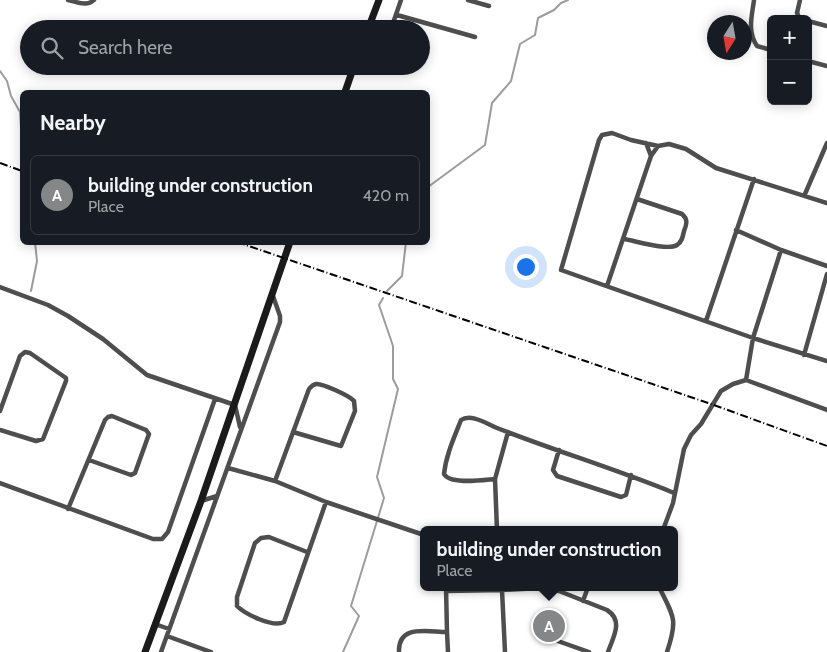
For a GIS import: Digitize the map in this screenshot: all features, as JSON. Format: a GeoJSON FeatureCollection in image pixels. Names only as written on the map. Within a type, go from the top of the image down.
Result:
{"type":"FeatureCollection","features":[{"type":"Feature","properties":{"kind":"street"},"geometry":{"type":"LineString","coordinates":[[68,0],[90,4],[94,0]]}},
{"type":"Feature","properties":{"kind":"street"},"geometry":{"type":"LineString","coordinates":[[371,20],[379,0]]}},
{"type":"Feature","properties":{"kind":"street"},"geometry":{"type":"LineString","coordinates":[[395,20],[401,0]]}},
{"type":"Feature","properties":{"kind":"street"},"geometry":{"type":"LineString","coordinates":[[468,0],[489,6]]}},
{"type":"Feature","properties":{"kind":"street"},"geometry":{"type":"LineString","coordinates":[[754,0],[750,24],[753,40],[757,46],[767,49]]}},
{"type":"Feature","properties":{"kind":"street"},"geometry":{"type":"LineString","coordinates":[[799,15],[800,0]]}},
{"type":"Feature","properties":{"kind":"street"},"geometry":{"type":"LineString","coordinates":[[397,16],[411,20]]}},
{"type":"Feature","properties":{"kind":"street"},"geometry":{"type":"LineString","coordinates":[[812,22],[827,26]]}},
{"type":"Feature","properties":{"kind":"street"},"geometry":{"type":"LineString","coordinates":[[430,25],[475,38]]}},
{"type":"Feature","properties":{"kind":"street"},"geometry":{"type":"LineString","coordinates":[[812,62],[827,66]]}},
{"type":"Feature","properties":{"kind":"street"},"geometry":{"type":"LineString","coordinates":[[346,90],[351,75]]}},
{"type":"Feature","properties":{"kind":"street"},"geometry":{"type":"LineString","coordinates":[[827,203],[805,194],[716,168],[686,149],[669,144],[658,146],[612,134],[602,135],[561,270],[754,338],[827,361]]}},
{"type":"Feature","properties":{"kind":"street"},"geometry":{"type":"LineString","coordinates":[[646,143],[651,156]]}},
{"type":"Feature","properties":{"kind":"street"},"geometry":{"type":"LineString","coordinates":[[805,194],[827,143]]}},
{"type":"Feature","properties":{"kind":"street"},"geometry":{"type":"LineString","coordinates":[[607,286],[651,156],[658,146]]}},
{"type":"Feature","properties":{"kind":"street"},"geometry":{"type":"LineString","coordinates":[[706,321],[754,179]]}},
{"type":"Feature","properties":{"kind":"street"},"geometry":{"type":"LineString","coordinates":[[624,238],[672,247],[681,241],[687,224],[686,218],[682,214],[637,199]]}},
{"type":"Feature","properties":{"kind":"street"},"geometry":{"type":"LineString","coordinates":[[736,230],[782,250],[827,266]]}},
{"type":"Feature","properties":{"kind":"street"},"geometry":{"type":"LineString","coordinates":[[145,652],[234,405],[289,245]]}},
{"type":"Feature","properties":{"kind":"street"},"geometry":{"type":"LineString","coordinates":[[746,380],[754,338],[782,250]]}},
{"type":"Feature","properties":{"kind":"street"},"geometry":{"type":"LineString","coordinates":[[804,354],[827,274]]}},
{"type":"Feature","properties":{"kind":"street"},"geometry":{"type":"LineString","coordinates":[[0,287],[48,305],[68,316],[103,339],[148,375],[234,405]]}},
{"type":"Feature","properties":{"kind":"street"},"geometry":{"type":"LineString","coordinates":[[160,652],[280,322],[280,316],[272,295]]}},
{"type":"Feature","properties":{"kind":"street"},"geometry":{"type":"LineString","coordinates":[[0,411],[20,356],[25,352],[30,353],[66,378],[43,439],[36,441],[0,430]]}},
{"type":"Feature","properties":{"kind":"street"},"geometry":{"type":"LineString","coordinates":[[664,526],[673,503],[684,449],[691,435],[721,391],[733,384],[746,380],[827,410]]}},
{"type":"Feature","properties":{"kind":"street"},"geometry":{"type":"LineString","coordinates":[[275,481],[293,432],[309,389],[314,385],[320,385],[348,396],[354,402],[355,411],[341,446],[293,432]]}},
{"type":"Feature","properties":{"kind":"street"},"geometry":{"type":"LineString","coordinates":[[0,484],[152,540],[162,539],[168,532],[214,399]]}},
{"type":"Feature","properties":{"kind":"street"},"geometry":{"type":"LineString","coordinates":[[234,405],[241,428]]}},
{"type":"Feature","properties":{"kind":"street"},"geometry":{"type":"LineString","coordinates":[[68,509],[89,460],[108,417],[112,416],[121,419],[146,430],[149,434],[135,473],[131,475],[89,460]]}},
{"type":"Feature","properties":{"kind":"street"},"geometry":{"type":"LineString","coordinates":[[495,479],[456,481],[448,479],[444,474],[445,463],[461,420],[464,418],[472,418],[630,475],[674,493]]}},
{"type":"Feature","properties":{"kind":"street"},"geometry":{"type":"LineString","coordinates":[[497,526],[495,479],[508,432]]}},
{"type":"Feature","properties":{"kind":"street"},"geometry":{"type":"LineString","coordinates":[[558,450],[553,470],[557,476],[621,497],[626,495],[630,475]]}},
{"type":"Feature","properties":{"kind":"street"},"geometry":{"type":"LineString","coordinates":[[228,468],[275,481],[326,502],[420,534]]}},
{"type":"Feature","properties":{"kind":"street"},"geometry":{"type":"LineString","coordinates":[[200,501],[217,496]]}},
{"type":"Feature","properties":{"kind":"street"},"geometry":{"type":"LineString","coordinates":[[307,552],[269,537],[261,538],[255,543],[237,597],[237,606],[243,612],[273,624],[279,625],[284,622],[326,502]]}},
{"type":"Feature","properties":{"kind":"street"},"geometry":{"type":"LineString","coordinates":[[446,591],[448,652]]}},
{"type":"Feature","properties":{"kind":"street"},"geometry":{"type":"LineString","coordinates":[[502,591],[505,652]]}},
{"type":"Feature","properties":{"kind":"street"},"geometry":{"type":"LineString","coordinates":[[559,591],[614,615],[616,628],[608,652]]}},
{"type":"Feature","properties":{"kind":"street"},"geometry":{"type":"LineString","coordinates":[[583,601],[587,591]]}},
{"type":"Feature","properties":{"kind":"street"},"geometry":{"type":"LineString","coordinates":[[661,591],[674,617],[674,632],[667,652]]}},
{"type":"Feature","properties":{"kind":"street"},"geometry":{"type":"LineString","coordinates":[[156,624],[169,629]]}},
{"type":"Feature","properties":{"kind":"street"},"geometry":{"type":"LineString","coordinates":[[399,652],[401,637],[409,632],[447,632]]}},
{"type":"Feature","properties":{"kind":"street"},"geometry":{"type":"LineString","coordinates":[[167,636],[211,652]]}},
{"type":"Feature","properties":{"kind":"street"},"geometry":{"type":"LineString","coordinates":[[555,640],[589,652]]}},
{"type":"Feature","properties":{"kind":"waterway"},"geometry":{"type":"LineString","coordinates":[[430,186],[485,145],[492,103],[511,81],[520,44],[535,35],[538,18],[568,0]]}},
{"type":"Feature","properties":{"kind":"waterway"},"geometry":{"type":"LineString","coordinates":[[0,71],[7,81],[11,96],[20,112]]}},
{"type":"Feature","properties":{"kind":"waterway"},"geometry":{"type":"LineString","coordinates":[[31,291],[37,261],[35,245]]}},
{"type":"Feature","properties":{"kind":"waterway"},"geometry":{"type":"LineString","coordinates":[[387,291],[402,276],[406,245]]}},
{"type":"Feature","properties":{"kind":"waterway"},"geometry":{"type":"LineString","coordinates":[[343,652],[359,616],[351,606],[384,498],[377,477],[398,389],[393,379],[393,346],[379,305],[383,298]]}},
{"type":"Feature","properties":{"kind":"railway"},"geometry":{"type":"LineString","coordinates":[[0,163],[20,170]]}},
{"type":"Feature","properties":{"kind":"railway"},"geometry":{"type":"LineString","coordinates":[[246,245],[711,404],[827,446]]}},
{"type":"Feature","properties":{"kind":"place","name":"building under construction"},"geometry":{"type":"Point","coordinates":[549,626]}}]}
